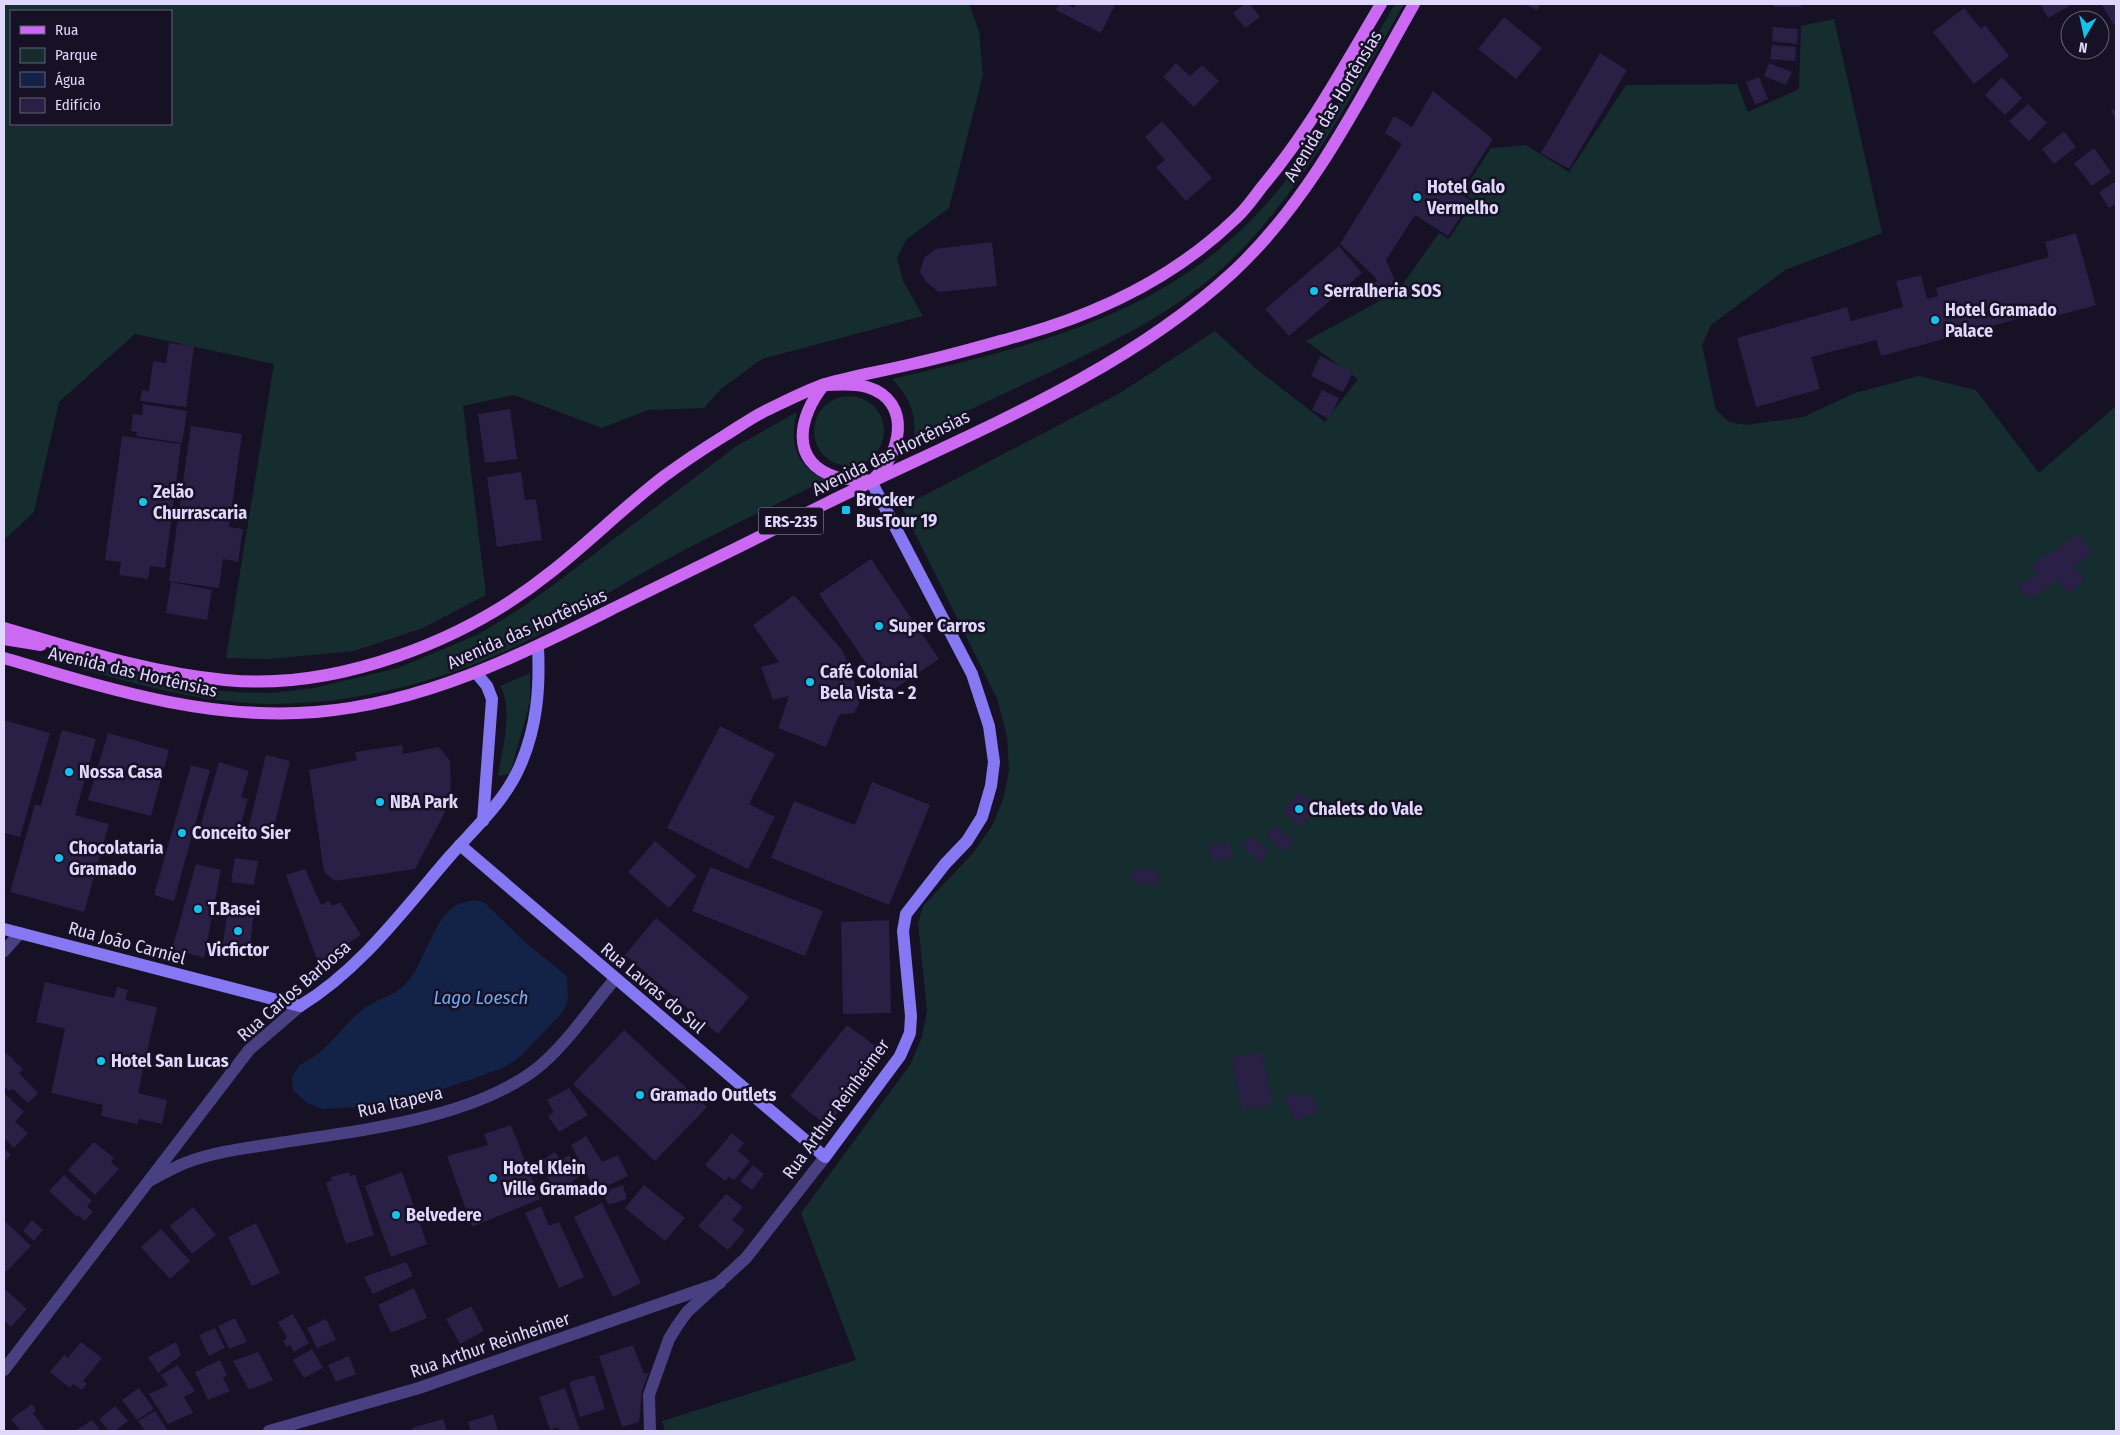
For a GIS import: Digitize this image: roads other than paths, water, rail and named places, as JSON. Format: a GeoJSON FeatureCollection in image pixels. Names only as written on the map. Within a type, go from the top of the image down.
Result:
{"type":"FeatureCollection","features":[{"type":"Feature","properties":{"kind":"main road","name":"Avenida das Hortênsias"},"geometry":{"type":"LineString","coordinates":[[4,628],[73,648],[188,675],[229,680],[320,676],[364,666],[418,648],[473,623],[511,601],[549,574],[662,478],[760,413],[824,385],[920,362],[1027,333],[1092,310],[1127,295],[1164,273],[1207,244],[1238,217],[1271,177],[1305,133],[1381,4]]}},
{"type":"Feature","properties":{"kind":"main road","name":"Avenida das Hortênsias"},"geometry":{"type":"LineString","coordinates":[[4,658],[116,690],[177,704],[225,712],[274,714],[319,712],[373,704],[426,691],[477,674],[538,647],[871,481],[985,428],[1121,355],[1162,328],[1232,273],[1269,234],[1306,187],[1331,149],[1414,4]]}},
{"type":"Feature","properties":{"kind":"main road"},"geometry":{"type":"LineString","coordinates":[[824,385],[867,387],[881,394],[893,408],[899,430],[897,443],[882,473],[871,481],[837,477],[823,471],[812,464],[804,450],[803,424],[805,417],[811,400],[824,385]]}},
{"type":"Feature","properties":{"kind":"main road"},"geometry":{"type":"LineString","coordinates":[[4,639],[73,648]]}},
{"type":"Feature","properties":{"kind":"street","name":"Rua Arthur Reinheimer"},"geometry":{"type":"LineString","coordinates":[[650,1431],[648,1395],[669,1339],[687,1312],[746,1258],[900,1056],[910,1033],[911,1016],[903,931],[906,914],[945,864],[967,841],[982,817],[991,786],[994,762],[989,726],[972,674],[871,481]]}},
{"type":"Feature","properties":{"kind":"street","name":"Rua Carlos Barbosa"},"geometry":{"type":"LineString","coordinates":[[4,1370],[249,1050],[300,1006],[318,995],[350,970],[483,821],[520,768],[529,743],[540,687],[538,647]]}},
{"type":"Feature","properties":{"kind":"street"},"geometry":{"type":"LineString","coordinates":[[477,674],[487,686],[492,699],[483,821]]}},
{"type":"Feature","properties":{"kind":"street","name":"Rua Lavras do Sul"},"geometry":{"type":"LineString","coordinates":[[460,845],[825,1156]]}},
{"type":"Feature","properties":{"kind":"street","name":"Rua João Carniel"},"geometry":{"type":"LineString","coordinates":[[4,929],[300,1006]]}},
{"type":"Feature","properties":{"kind":"street"},"geometry":{"type":"LineString","coordinates":[[4,951],[20,933]]}},
{"type":"Feature","properties":{"kind":"street","name":"Rua Itapeva"},"geometry":{"type":"LineString","coordinates":[[151,1180],[185,1163],[226,1151],[427,1118],[483,1097],[512,1084],[540,1066],[615,979]]}},
{"type":"Feature","properties":{"kind":"street","name":"Rua Arthur Reinheimer"},"geometry":{"type":"LineString","coordinates":[[269,1431],[419,1388],[720,1283]]}},
{"type":"Feature","properties":{"kind":"water","name":"Lago Loesch"},"geometry":{"type":"Polygon","coordinates":[[[474,900],[485,903],[526,943],[567,976],[568,1000],[562,1013],[521,1056],[503,1068],[432,1093],[389,1105],[322,1109],[307,1103],[293,1090],[292,1078],[299,1065],[320,1052],[361,1011],[405,985],[415,972],[441,920],[455,906],[474,900]]]}},
{"type":"Feature","properties":{"kind":"place","name":"Hotel Galo Vermelho"},"geometry":{"type":"Point","coordinates":[1417,197]}},
{"type":"Feature","properties":{"kind":"place","name":"Serralheria SOS"},"geometry":{"type":"Point","coordinates":[1314,291]}},
{"type":"Feature","properties":{"kind":"place","name":"Hotel Gramado Palace"},"geometry":{"type":"Point","coordinates":[1935,320]}},
{"type":"Feature","properties":{"kind":"place","name":"Zelão Churrascaria"},"geometry":{"type":"Point","coordinates":[143,502]}},
{"type":"Feature","properties":{"kind":"place","name":"Brocker BusTour 19"},"geometry":{"type":"Point","coordinates":[846,510]}},
{"type":"Feature","properties":{"kind":"place","name":"Super Carros"},"geometry":{"type":"Point","coordinates":[879,626]}},
{"type":"Feature","properties":{"kind":"place","name":"Café Colonial Bela Vista - 2"},"geometry":{"type":"Point","coordinates":[810,682]}},
{"type":"Feature","properties":{"kind":"place","name":"Nossa Casa"},"geometry":{"type":"Point","coordinates":[69,772]}},
{"type":"Feature","properties":{"kind":"place","name":"NBA Park"},"geometry":{"type":"Point","coordinates":[380,802]}},
{"type":"Feature","properties":{"kind":"place","name":"Chalets do Vale"},"geometry":{"type":"Point","coordinates":[1299,809]}},
{"type":"Feature","properties":{"kind":"place","name":"Conceito Sier"},"geometry":{"type":"Point","coordinates":[182,833]}},
{"type":"Feature","properties":{"kind":"place","name":"Chocolataria Gramado"},"geometry":{"type":"Point","coordinates":[59,858]}},
{"type":"Feature","properties":{"kind":"place","name":"T.Basei"},"geometry":{"type":"Point","coordinates":[198,909]}},
{"type":"Feature","properties":{"kind":"place","name":"Vicfictor"},"geometry":{"type":"Point","coordinates":[238,931]}},
{"type":"Feature","properties":{"kind":"place","name":"Hotel San Lucas"},"geometry":{"type":"Point","coordinates":[101,1061]}},
{"type":"Feature","properties":{"kind":"place","name":"Gramado Outlets"},"geometry":{"type":"Point","coordinates":[640,1095]}},
{"type":"Feature","properties":{"kind":"place","name":"Hotel Klein Ville Gramado"},"geometry":{"type":"Point","coordinates":[493,1178]}},
{"type":"Feature","properties":{"kind":"place","name":"Belvedere"},"geometry":{"type":"Point","coordinates":[396,1215]}}]}
